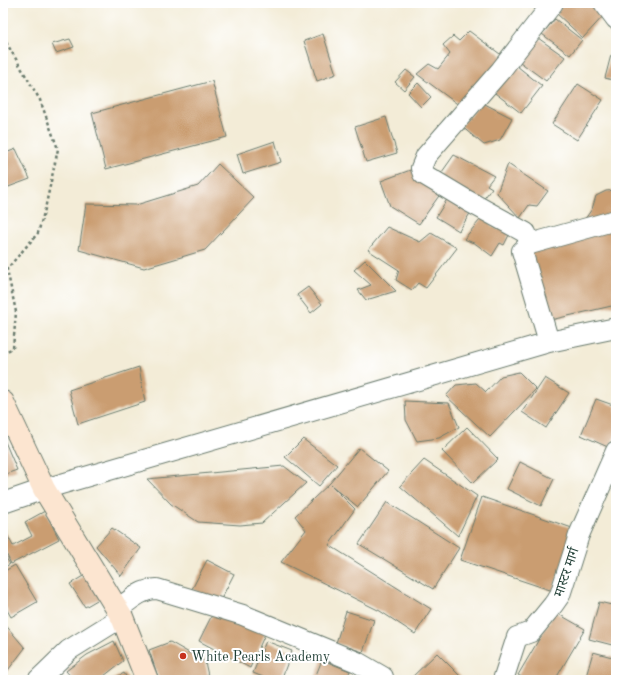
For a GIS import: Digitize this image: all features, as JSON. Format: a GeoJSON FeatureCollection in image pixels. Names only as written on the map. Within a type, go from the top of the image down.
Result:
{"type":"FeatureCollection","features":[{"type":"Feature","properties":{"kind":"street"},"geometry":{"type":"LineString","coordinates":[[530,244],[526,233],[423,174],[421,168],[426,156],[501,70],[553,3]]}},
{"type":"Feature","properties":{"kind":"street"},"geometry":{"type":"LineString","coordinates":[[604,3],[616,19]]}},
{"type":"Feature","properties":{"kind":"street"},"geometry":{"type":"LineString","coordinates":[[549,342],[522,251],[530,244],[616,220]]}},
{"type":"Feature","properties":{"kind":"street"},"geometry":{"type":"LineString","coordinates":[[3,503],[44,489],[549,342],[616,328]]}},
{"type":"Feature","properties":{"kind":"street"},"geometry":{"type":"LineString","coordinates":[[3,402],[44,489],[119,614],[147,680]]}},
{"type":"Feature","properties":{"kind":"street","name":"मास्टर मार्ग"},"geometry":{"type":"LineString","coordinates":[[503,680],[516,637],[531,632],[554,605],[560,595],[579,535],[616,451]]}},
{"type":"Feature","properties":{"kind":"street"},"geometry":{"type":"LineString","coordinates":[[38,680],[69,650],[119,614],[137,595],[148,589],[157,589],[243,615],[357,662],[383,677]]}},
{"type":"Feature","properties":{"kind":"path"},"geometry":{"type":"LineString","coordinates":[[3,38],[40,100],[58,149],[45,209],[38,233],[7,270],[16,312],[13,348],[3,353]]}},
{"type":"Feature","properties":{"kind":"building"},"geometry":{"type":"Polygon","coordinates":[[[529,3],[551,3],[542,14],[529,3]]]}},
{"type":"Feature","properties":{"kind":"building"},"geometry":{"type":"Polygon","coordinates":[[[565,3],[594,3],[606,13],[583,38],[556,13],[565,3]]]}},
{"type":"Feature","properties":{"kind":"building"},"geometry":{"type":"Polygon","coordinates":[[[555,19],[582,40],[570,55],[542,34],[555,19]]]}},
{"type":"Feature","properties":{"kind":"building"},"geometry":{"type":"Polygon","coordinates":[[[469,31],[504,57],[460,106],[417,74],[429,64],[438,69],[450,54],[443,45],[453,36],[459,41],[469,31]]]}},
{"type":"Feature","properties":{"kind":"building"},"geometry":{"type":"Polygon","coordinates":[[[323,34],[336,74],[317,81],[304,41],[323,34]]]}},
{"type":"Feature","properties":{"kind":"building"},"geometry":{"type":"Polygon","coordinates":[[[538,38],[565,57],[546,81],[520,62],[538,38]]]}},
{"type":"Feature","properties":{"kind":"building"},"geometry":{"type":"Polygon","coordinates":[[[70,39],[74,47],[56,53],[52,44],[70,39]]]}},
{"type":"Feature","properties":{"kind":"building"},"geometry":{"type":"Polygon","coordinates":[[[611,55],[616,57],[616,81],[605,78],[611,55]]]}},
{"type":"Feature","properties":{"kind":"building"},"geometry":{"type":"Polygon","coordinates":[[[512,62],[542,86],[521,113],[491,90],[512,62]]]}},
{"type":"Feature","properties":{"kind":"building"},"geometry":{"type":"Polygon","coordinates":[[[406,70],[415,77],[404,90],[395,82],[406,70]]]}},
{"type":"Feature","properties":{"kind":"building"},"geometry":{"type":"Polygon","coordinates":[[[212,81],[227,137],[106,169],[92,113],[212,81]]]}},
{"type":"Feature","properties":{"kind":"building"},"geometry":{"type":"Polygon","coordinates":[[[418,83],[431,97],[421,107],[408,93],[418,83]]]}},
{"type":"Feature","properties":{"kind":"building"},"geometry":{"type":"Polygon","coordinates":[[[578,84],[603,100],[577,140],[552,124],[578,84]]]}},
{"type":"Feature","properties":{"kind":"building"},"geometry":{"type":"Polygon","coordinates":[[[481,102],[512,118],[500,140],[484,145],[461,126],[481,102]]]}},
{"type":"Feature","properties":{"kind":"building"},"geometry":{"type":"Polygon","coordinates":[[[386,117],[397,153],[366,162],[355,127],[386,117]]]}},
{"type":"Feature","properties":{"kind":"building"},"geometry":{"type":"Polygon","coordinates":[[[275,141],[281,162],[243,174],[237,154],[275,141]]]}},
{"type":"Feature","properties":{"kind":"building"},"geometry":{"type":"Polygon","coordinates":[[[16,149],[30,179],[3,189],[3,154],[16,149]]]}},
{"type":"Feature","properties":{"kind":"building"},"geometry":{"type":"Polygon","coordinates":[[[454,155],[494,176],[487,185],[492,188],[479,205],[437,179],[454,155]]]}},
{"type":"Feature","properties":{"kind":"building"},"geometry":{"type":"Polygon","coordinates":[[[218,164],[254,198],[205,250],[144,268],[79,250],[86,204],[136,205],[198,186],[218,164]]]}},
{"type":"Feature","properties":{"kind":"building"},"geometry":{"type":"Polygon","coordinates":[[[508,164],[548,191],[537,206],[529,205],[520,218],[497,193],[508,164]]]}},
{"type":"Feature","properties":{"kind":"building"},"geometry":{"type":"Polygon","coordinates":[[[413,169],[441,193],[419,224],[390,206],[381,181],[413,169]]]}},
{"type":"Feature","properties":{"kind":"building"},"geometry":{"type":"Polygon","coordinates":[[[616,190],[616,215],[580,226],[592,209],[596,196],[606,191],[616,190]]]}},
{"type":"Feature","properties":{"kind":"building"},"geometry":{"type":"Polygon","coordinates":[[[451,193],[474,207],[459,231],[436,217],[451,193]]]}},
{"type":"Feature","properties":{"kind":"building"},"geometry":{"type":"Polygon","coordinates":[[[485,214],[492,226],[499,230],[503,225],[512,229],[504,245],[500,243],[492,256],[476,244],[464,239],[485,214]]]}},
{"type":"Feature","properties":{"kind":"building"},"geometry":{"type":"Polygon","coordinates":[[[387,227],[420,242],[431,233],[457,248],[426,288],[418,283],[412,290],[396,280],[399,270],[368,250],[387,227]]]}},
{"type":"Feature","properties":{"kind":"building"},"geometry":{"type":"Polygon","coordinates":[[[616,228],[616,305],[546,321],[529,249],[616,228]]]}},
{"type":"Feature","properties":{"kind":"building"},"geometry":{"type":"Polygon","coordinates":[[[365,260],[396,291],[366,300],[358,290],[371,285],[354,270],[365,260]]]}},
{"type":"Feature","properties":{"kind":"building"},"geometry":{"type":"Polygon","coordinates":[[[308,287],[322,304],[311,313],[297,295],[308,287]]]}},
{"type":"Feature","properties":{"kind":"building"},"geometry":{"type":"Polygon","coordinates":[[[139,367],[145,402],[78,424],[69,390],[139,367]]]}},
{"type":"Feature","properties":{"kind":"building"},"geometry":{"type":"Polygon","coordinates":[[[519,372],[536,389],[490,437],[446,396],[456,385],[476,383],[486,392],[501,376],[519,372]]]}},
{"type":"Feature","properties":{"kind":"building"},"geometry":{"type":"Polygon","coordinates":[[[545,378],[569,393],[546,428],[522,412],[545,378]]]}},
{"type":"Feature","properties":{"kind":"building"},"geometry":{"type":"Polygon","coordinates":[[[596,399],[616,406],[616,434],[610,448],[581,435],[596,399]]]}},
{"type":"Feature","properties":{"kind":"building"},"geometry":{"type":"Polygon","coordinates":[[[405,401],[449,403],[459,427],[439,438],[417,441],[406,420],[405,401]]]}},
{"type":"Feature","properties":{"kind":"building"},"geometry":{"type":"Polygon","coordinates":[[[467,427],[498,459],[473,483],[442,451],[467,427]]]}},
{"type":"Feature","properties":{"kind":"building"},"geometry":{"type":"Polygon","coordinates":[[[3,437],[17,470],[3,475],[3,437]]]}},
{"type":"Feature","properties":{"kind":"building"},"geometry":{"type":"Polygon","coordinates":[[[303,439],[337,465],[319,486],[285,457],[303,439]]]}},
{"type":"Feature","properties":{"kind":"building"},"geometry":{"type":"Polygon","coordinates":[[[359,448],[388,471],[358,507],[331,485],[355,509],[329,545],[431,609],[415,634],[380,611],[281,562],[306,530],[295,516],[330,483],[359,448]]]}},
{"type":"Feature","properties":{"kind":"building"},"geometry":{"type":"Polygon","coordinates":[[[424,460],[477,496],[458,536],[400,486],[424,460]]]}},
{"type":"Feature","properties":{"kind":"building"},"geometry":{"type":"Polygon","coordinates":[[[520,462],[554,479],[541,506],[507,489],[520,462]]]}},
{"type":"Feature","properties":{"kind":"building"},"geometry":{"type":"Polygon","coordinates":[[[284,466],[306,483],[262,523],[240,525],[198,522],[171,504],[147,479],[284,466]]]}},
{"type":"Feature","properties":{"kind":"building"},"geometry":{"type":"Polygon","coordinates":[[[482,497],[575,529],[553,591],[460,560],[482,497]]]}},
{"type":"Feature","properties":{"kind":"building"},"geometry":{"type":"Polygon","coordinates":[[[387,502],[459,548],[433,589],[359,544],[387,502]]]}},
{"type":"Feature","properties":{"kind":"building"},"geometry":{"type":"Polygon","coordinates":[[[45,511],[59,539],[11,564],[3,547],[3,527],[13,546],[32,536],[25,522],[45,511]]]}},
{"type":"Feature","properties":{"kind":"building"},"geometry":{"type":"Polygon","coordinates":[[[112,528],[141,548],[121,576],[96,546],[112,528]]]}},
{"type":"Feature","properties":{"kind":"building"},"geometry":{"type":"Polygon","coordinates":[[[3,554],[10,564],[3,568],[3,554]]]}},
{"type":"Feature","properties":{"kind":"building"},"geometry":{"type":"Polygon","coordinates":[[[207,560],[234,574],[219,603],[192,589],[207,560]]]}},
{"type":"Feature","properties":{"kind":"building"},"geometry":{"type":"Polygon","coordinates":[[[15,565],[37,602],[11,617],[3,603],[3,572],[15,565]]]}},
{"type":"Feature","properties":{"kind":"building"},"geometry":{"type":"Polygon","coordinates":[[[88,573],[104,596],[85,607],[70,584],[88,573]]]}},
{"type":"Feature","properties":{"kind":"building"},"geometry":{"type":"Polygon","coordinates":[[[599,602],[616,606],[616,646],[589,639],[599,602]]]}},
{"type":"Feature","properties":{"kind":"building"},"geometry":{"type":"Polygon","coordinates":[[[215,609],[265,634],[250,668],[199,641],[215,609]]]}},
{"type":"Feature","properties":{"kind":"building"},"geometry":{"type":"Polygon","coordinates":[[[346,611],[374,620],[363,652],[336,643],[346,611]]]}},
{"type":"Feature","properties":{"kind":"building"},"geometry":{"type":"Polygon","coordinates":[[[555,612],[585,629],[555,680],[527,680],[518,675],[555,612]]]}},
{"type":"Feature","properties":{"kind":"building"},"geometry":{"type":"Polygon","coordinates":[[[3,622],[25,648],[5,674],[3,672],[3,622]]]}},
{"type":"Feature","properties":{"kind":"building"},"geometry":{"type":"Polygon","coordinates":[[[114,641],[123,661],[99,680],[74,680],[66,671],[87,655],[114,641]]]}},
{"type":"Feature","properties":{"kind":"building"},"geometry":{"type":"Polygon","coordinates":[[[266,641],[292,651],[281,680],[260,680],[261,677],[268,679],[253,673],[266,641]]]}},
{"type":"Feature","properties":{"kind":"building"},"geometry":{"type":"Polygon","coordinates":[[[170,642],[205,662],[209,680],[159,680],[149,650],[170,642]]]}},
{"type":"Feature","properties":{"kind":"building"},"geometry":{"type":"Polygon","coordinates":[[[593,652],[616,658],[616,680],[585,680],[593,652]]]}},
{"type":"Feature","properties":{"kind":"building"},"geometry":{"type":"Polygon","coordinates":[[[437,653],[464,680],[409,680],[437,653]]]}},
{"type":"Feature","properties":{"kind":"building"},"geometry":{"type":"Polygon","coordinates":[[[322,660],[350,671],[346,680],[314,680],[322,660]]]}},
{"type":"Feature","properties":{"kind":"building"},"geometry":{"type":"Polygon","coordinates":[[[124,673],[128,680],[111,680],[124,673]]]}},
{"type":"Feature","properties":{"kind":"place","name":"White Pearls Academy"},"geometry":{"type":"Point","coordinates":[183,656]}}]}
